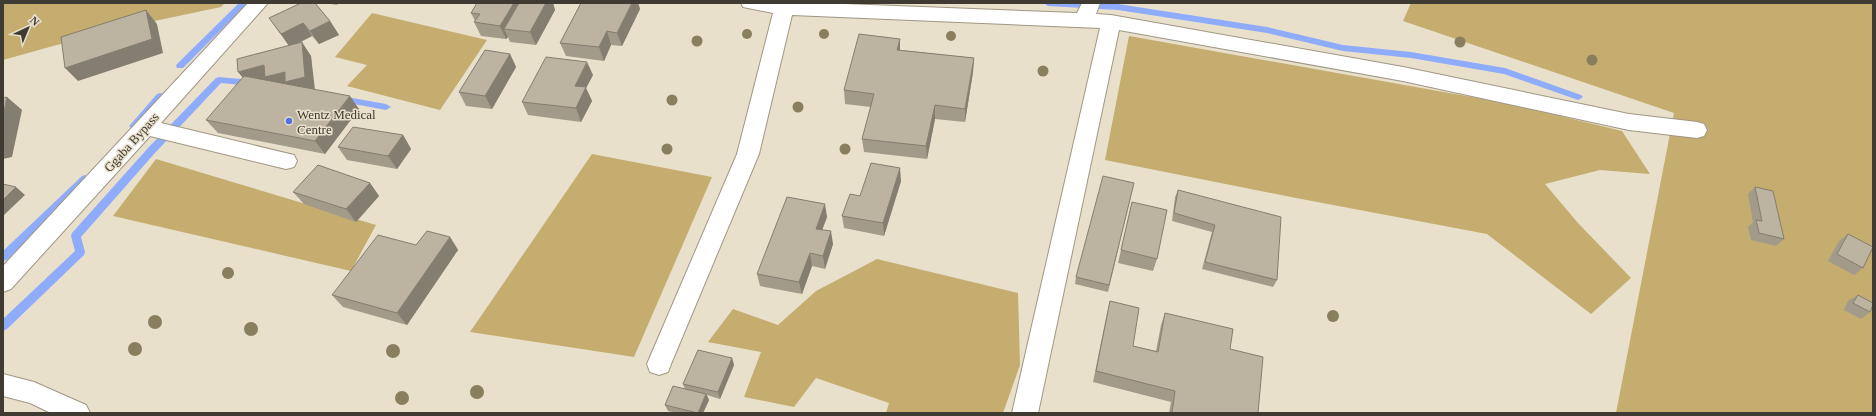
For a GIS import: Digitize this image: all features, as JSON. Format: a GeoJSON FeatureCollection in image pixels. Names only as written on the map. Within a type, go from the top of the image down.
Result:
{"type":"FeatureCollection","features":[{"type":"Feature","properties":{"kind":"street","name":"Ggaba Bypass"},"geometry":{"type":"LineString","coordinates":[[3,282],[259,3]]}},
{"type":"Feature","properties":{"kind":"street"},"geometry":{"type":"LineString","coordinates":[[750,3],[1088,12],[1111,22],[1403,74],[1629,122],[1697,130]]}},
{"type":"Feature","properties":{"kind":"street"},"geometry":{"type":"LineString","coordinates":[[659,364],[748,154],[785,5]]}},
{"type":"Feature","properties":{"kind":"street"},"geometry":{"type":"LineString","coordinates":[[1025,413],[1111,22]]}},
{"type":"Feature","properties":{"kind":"street"},"geometry":{"type":"LineString","coordinates":[[145,127],[286,161]]}},
{"type":"Feature","properties":{"kind":"street"},"geometry":{"type":"LineString","coordinates":[[3,385],[34,393],[77,413]]}},
{"type":"Feature","properties":{"kind":"shaded area"},"geometry":{"type":"Polygon","coordinates":[[[3,3],[225,3],[221,7],[107,31],[3,60],[3,3]]]}},
{"type":"Feature","properties":{"kind":"shaded area"},"geometry":{"type":"Polygon","coordinates":[[[1411,3],[1873,3],[1873,413],[1616,413],[1674,113],[1403,21],[1411,3]]]}},
{"type":"Feature","properties":{"kind":"shaded area"},"geometry":{"type":"Polygon","coordinates":[[[372,13],[487,40],[440,110],[347,86],[367,65],[335,57],[372,13]]]}},
{"type":"Feature","properties":{"kind":"shaded area"},"geometry":{"type":"Polygon","coordinates":[[[1129,36],[1511,104],[1622,131],[1650,174],[1600,170],[1545,184],[1578,223],[1631,278],[1591,314],[1487,234],[1105,160],[1129,36]]]}},
{"type":"Feature","properties":{"kind":"shaded area"},"geometry":{"type":"Polygon","coordinates":[[[592,154],[712,177],[634,357],[470,332],[592,154]]]}},
{"type":"Feature","properties":{"kind":"shaded area"},"geometry":{"type":"Polygon","coordinates":[[[156,159],[376,225],[351,271],[113,216],[156,159]]]}},
{"type":"Feature","properties":{"kind":"shaded area"},"geometry":{"type":"Polygon","coordinates":[[[877,259],[1018,293],[1020,365],[1003,413],[886,413],[889,403],[816,378],[794,407],[744,397],[761,352],[708,342],[733,309],[778,325],[816,291],[877,259]]]}},
{"type":"Feature","properties":{"kind":"building"},"geometry":{"type":"Polygon","coordinates":[[[301,3],[315,3],[330,21],[310,31],[303,23],[281,34],[269,18],[301,3]]]}},
{"type":"Feature","properties":{"kind":"building"},"geometry":{"type":"Polygon","coordinates":[[[477,3],[514,3],[500,26],[474,22],[480,14],[471,13],[477,3]]]}},
{"type":"Feature","properties":{"kind":"building"},"geometry":{"type":"Polygon","coordinates":[[[519,3],[546,3],[530,32],[504,29],[519,3]]]}},
{"type":"Feature","properties":{"kind":"building"},"geometry":{"type":"Polygon","coordinates":[[[581,3],[632,3],[617,33],[607,31],[599,47],[560,43],[581,3]]]}},
{"type":"Feature","properties":{"kind":"building"},"geometry":{"type":"Polygon","coordinates":[[[146,10],[152,39],[65,68],[61,37],[146,10]]]}},
{"type":"Feature","properties":{"kind":"building"},"geometry":{"type":"Polygon","coordinates":[[[859,34],[900,39],[897,50],[974,58],[965,109],[935,105],[926,146],[862,139],[874,94],[844,90],[859,34]]]}},
{"type":"Feature","properties":{"kind":"building"},"geometry":{"type":"Polygon","coordinates":[[[302,42],[305,77],[285,82],[285,72],[265,77],[264,65],[238,72],[237,59],[302,42]]]}},
{"type":"Feature","properties":{"kind":"building"},"geometry":{"type":"Polygon","coordinates":[[[485,50],[510,54],[485,96],[459,92],[485,50]]]}},
{"type":"Feature","properties":{"kind":"building"},"geometry":{"type":"Polygon","coordinates":[[[546,57],[587,62],[575,86],[586,87],[576,108],[522,102],[546,57]]]}},
{"type":"Feature","properties":{"kind":"building","name":"Wentz Medical Centre"},"geometry":{"type":"Polygon","coordinates":[[[244,76],[350,96],[315,141],[206,120],[244,76]]]}},
{"type":"Feature","properties":{"kind":"building"},"geometry":{"type":"Polygon","coordinates":[[[7,97],[3,116],[3,98],[7,97]]]}},
{"type":"Feature","properties":{"kind":"building"},"geometry":{"type":"Polygon","coordinates":[[[353,127],[403,135],[388,156],[338,147],[353,127]]]}},
{"type":"Feature","properties":{"kind":"building"},"geometry":{"type":"Polygon","coordinates":[[[871,163],[900,168],[883,223],[842,216],[850,194],[860,196],[871,163]]]}},
{"type":"Feature","properties":{"kind":"building"},"geometry":{"type":"Polygon","coordinates":[[[318,165],[370,183],[346,209],[293,192],[318,165]]]}},
{"type":"Feature","properties":{"kind":"building"},"geometry":{"type":"Polygon","coordinates":[[[1103,176],[1134,183],[1109,285],[1076,277],[1103,176]]]}},
{"type":"Feature","properties":{"kind":"building"},"geometry":{"type":"Polygon","coordinates":[[[3,184],[16,187],[3,200],[3,184]]]}},
{"type":"Feature","properties":{"kind":"building"},"geometry":{"type":"Polygon","coordinates":[[[1755,187],[1773,191],[1784,239],[1759,233],[1756,220],[1762,221],[1755,187]]]}},
{"type":"Feature","properties":{"kind":"building"},"geometry":{"type":"Polygon","coordinates":[[[1178,190],[1281,217],[1277,280],[1205,262],[1215,225],[1174,213],[1178,190]]]}},
{"type":"Feature","properties":{"kind":"building"},"geometry":{"type":"Polygon","coordinates":[[[787,197],[825,204],[816,229],[831,231],[823,256],[810,253],[799,282],[757,274],[787,197]]]}},
{"type":"Feature","properties":{"kind":"building"},"geometry":{"type":"Polygon","coordinates":[[[1132,202],[1167,210],[1157,259],[1121,250],[1132,202]]]}},
{"type":"Feature","properties":{"kind":"building"},"geometry":{"type":"Polygon","coordinates":[[[427,231],[450,237],[397,313],[332,295],[378,235],[416,245],[427,231]]]}},
{"type":"Feature","properties":{"kind":"building"},"geometry":{"type":"Polygon","coordinates":[[[1848,234],[1873,247],[1863,268],[1837,254],[1848,234]]]}},
{"type":"Feature","properties":{"kind":"building"},"geometry":{"type":"Polygon","coordinates":[[[1858,295],[1873,303],[1870,312],[1853,303],[1858,295]]]}},
{"type":"Feature","properties":{"kind":"building"},"geometry":{"type":"Polygon","coordinates":[[[1110,301],[1139,308],[1133,346],[1158,352],[1165,313],[1233,329],[1230,349],[1263,357],[1258,413],[1172,413],[1175,391],[1096,371],[1110,301]]]}},
{"type":"Feature","properties":{"kind":"building"},"geometry":{"type":"Polygon","coordinates":[[[698,350],[732,358],[718,392],[683,384],[698,350]]]}},
{"type":"Feature","properties":{"kind":"building"},"geometry":{"type":"Polygon","coordinates":[[[673,386],[706,394],[698,413],[665,405],[673,386]]]}},
{"type":"Feature","properties":{"kind":"waterway"},"geometry":{"type":"LineString","coordinates":[[180,66],[244,3]]}},
{"type":"Feature","properties":{"kind":"waterway"},"geometry":{"type":"LineString","coordinates":[[1048,3],[1118,7],[1267,30],[1343,48],[1411,55],[1505,71],[1578,97]]}},
{"type":"Feature","properties":{"kind":"waterway"},"geometry":{"type":"LineString","coordinates":[[3,326],[80,252],[76,236],[151,151],[219,80],[252,83]]}},
{"type":"Feature","properties":{"kind":"waterway"},"geometry":{"type":"LineString","coordinates":[[134,126],[160,96]]}},
{"type":"Feature","properties":{"kind":"waterway"},"geometry":{"type":"LineString","coordinates":[[341,99],[386,107]]}},
{"type":"Feature","properties":{"kind":"waterway"},"geometry":{"type":"LineString","coordinates":[[3,257],[85,179]]}},
{"type":"Feature","properties":{"kind":"place","name":"Wentz Medical Centre"},"geometry":{"type":"Point","coordinates":[289,121]}}]}
